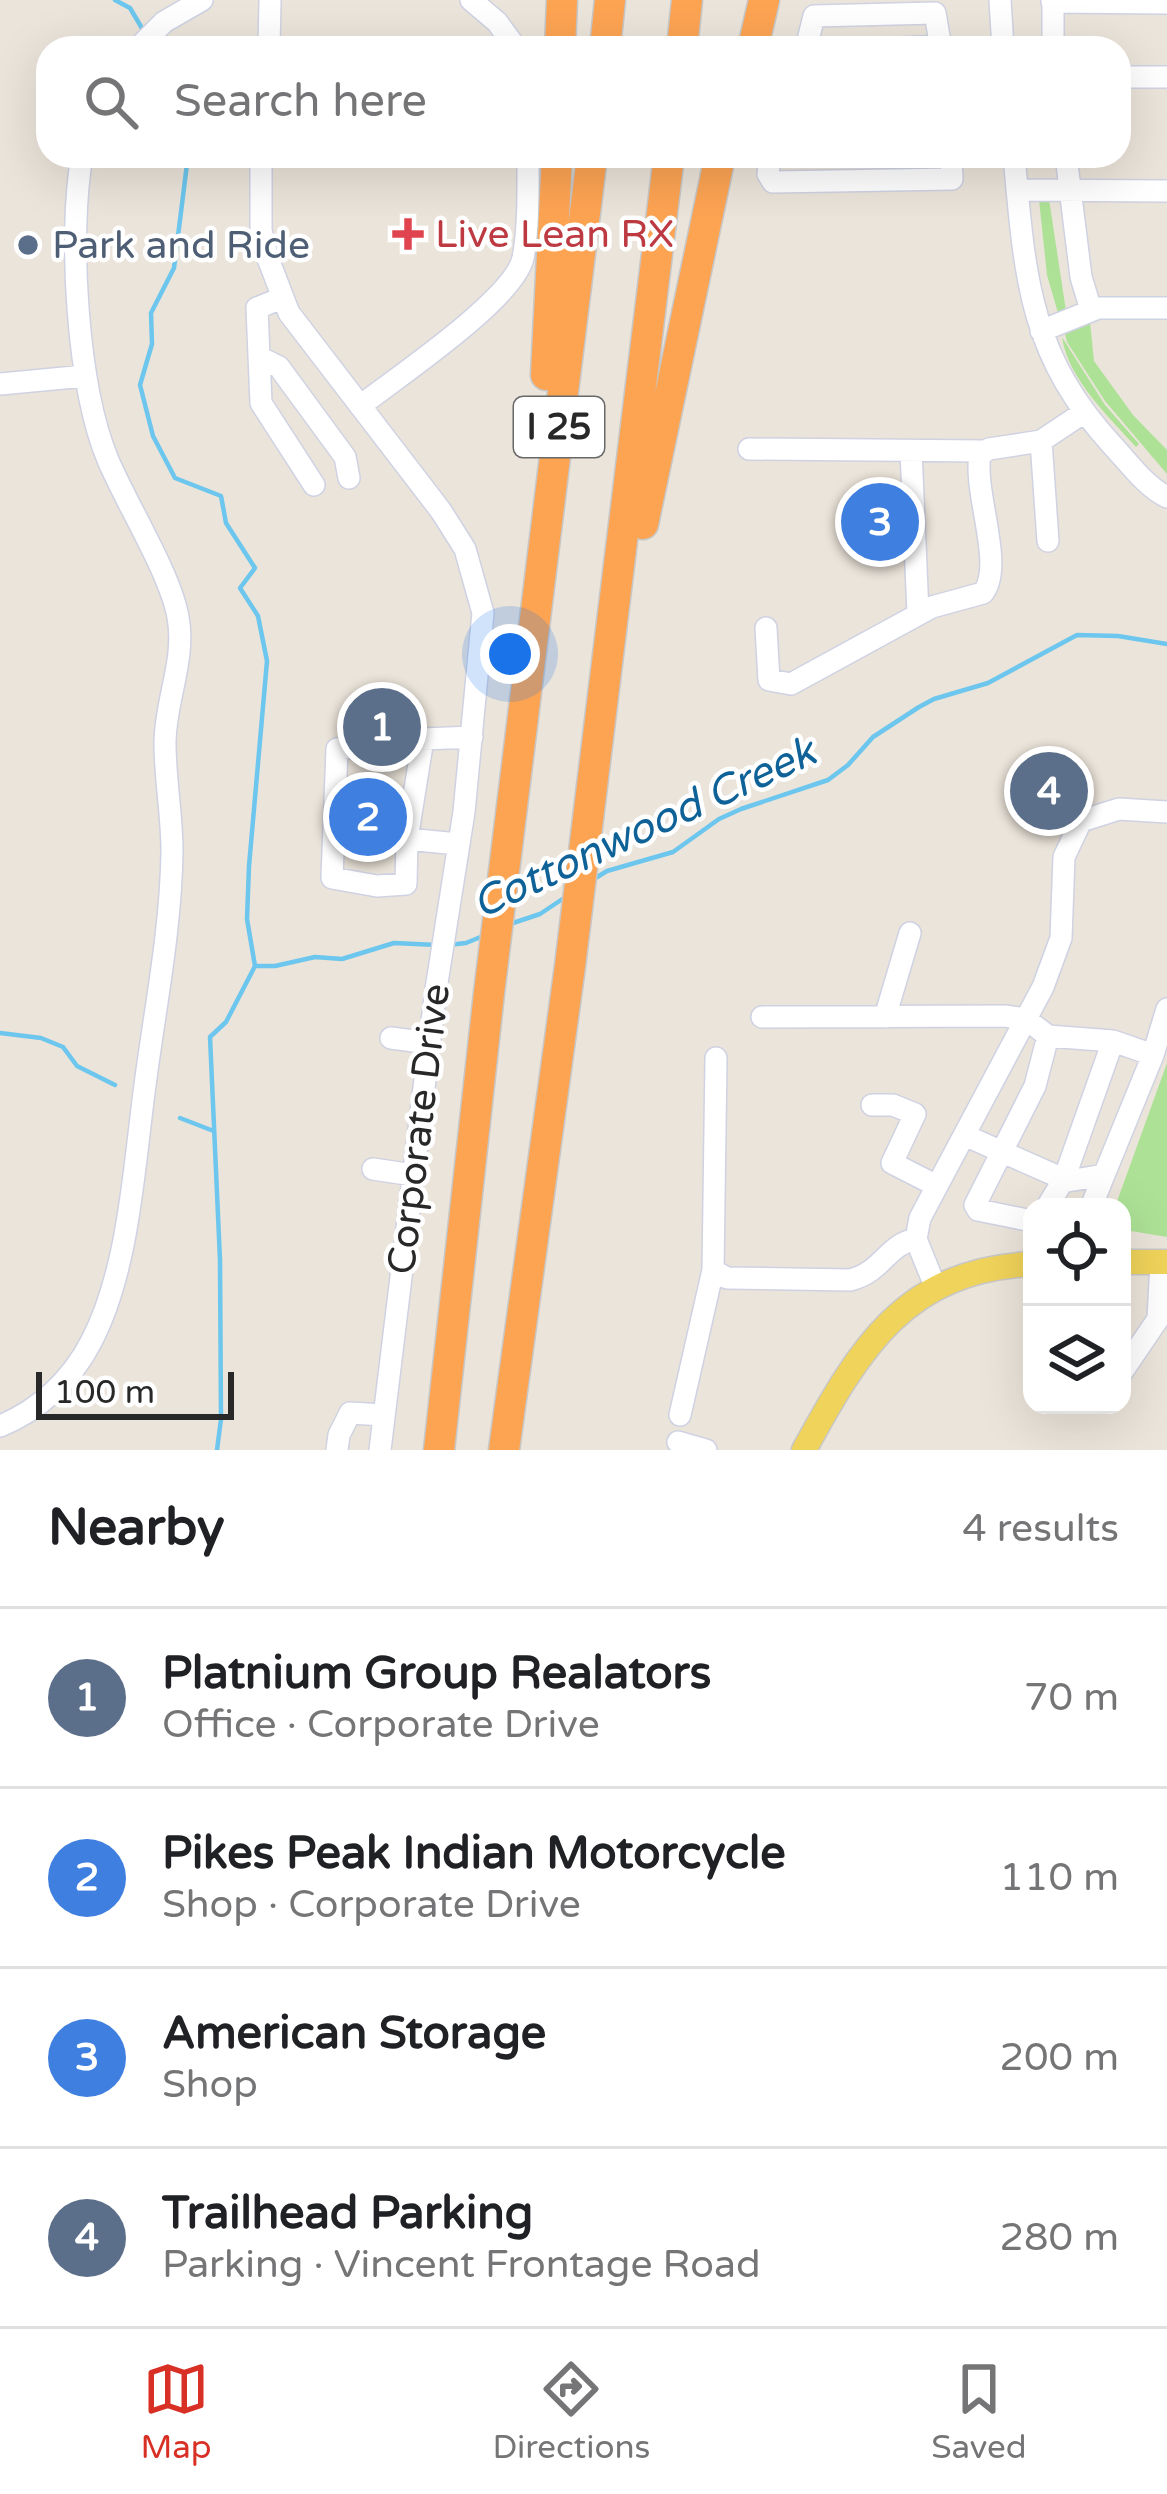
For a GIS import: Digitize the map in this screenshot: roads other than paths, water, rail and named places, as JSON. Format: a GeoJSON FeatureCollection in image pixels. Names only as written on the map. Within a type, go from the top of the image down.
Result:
{"type":"FeatureCollection","features":[{"type":"Feature","properties":{"kind":"highway"},"geometry":{"type":"LineString","coordinates":[[560,36],[562,0]]}},
{"type":"Feature","properties":{"kind":"highway"},"geometry":{"type":"LineString","coordinates":[[606,36],[610,0]]}},
{"type":"Feature","properties":{"kind":"highway"},"geometry":{"type":"LineString","coordinates":[[683,36],[687,0]]}},
{"type":"Feature","properties":{"kind":"highway"},"geometry":{"type":"LineString","coordinates":[[737,36],[743,0]]}},
{"type":"Feature","properties":{"kind":"highway"},"geometry":{"type":"LineString","coordinates":[[756,36],[764,0]]}},
{"type":"Feature","properties":{"kind":"highway"},"geometry":{"type":"LineString","coordinates":[[526,698],[556,168]]}},
{"type":"Feature","properties":{"kind":"highway","name":"I 25"},"geometry":{"type":"LineString","coordinates":[[439,1450],[489,993],[591,168]]}},
{"type":"Feature","properties":{"kind":"highway","name":"I 25"},"geometry":{"type":"LineString","coordinates":[[504,1450],[570,966],[668,168]]}},
{"type":"Feature","properties":{"kind":"highway"},"geometry":{"type":"LineString","coordinates":[[604,694],[632,586],[717,168]]}},
{"type":"Feature","properties":{"kind":"main road"},"geometry":{"type":"LineString","coordinates":[[1131,1262],[1164,1262]]}},
{"type":"Feature","properties":{"kind":"main road"},"geometry":{"type":"LineString","coordinates":[[803,1450],[884,1325],[935,1286],[968,1272],[1023,1265]]}},
{"type":"Feature","properties":{"kind":"street"},"geometry":{"type":"LineString","coordinates":[[150,36],[202,0]]}},
{"type":"Feature","properties":{"kind":"street"},"geometry":{"type":"LineString","coordinates":[[269,36],[270,0]]}},
{"type":"Feature","properties":{"kind":"street"},"geometry":{"type":"LineString","coordinates":[[471,0],[507,36]]}},
{"type":"Feature","properties":{"kind":"street"},"geometry":{"type":"LineString","coordinates":[[1000,0],[1003,36]]}},
{"type":"Feature","properties":{"kind":"street"},"geometry":{"type":"LineString","coordinates":[[1053,36],[1053,1],[1167,3]]}},
{"type":"Feature","properties":{"kind":"street"},"geometry":{"type":"LineString","coordinates":[[809,36],[814,16],[937,7]]}},
{"type":"Feature","properties":{"kind":"street"},"geometry":{"type":"LineString","coordinates":[[1131,77],[1167,77]]}},
{"type":"Feature","properties":{"kind":"street"},"geometry":{"type":"LineString","coordinates":[[0,1426],[58,1388],[80,1362],[106,1308],[138,1138],[172,851],[165,746],[167,709],[178,663],[178,620],[175,603],[94,420],[85,376],[76,211],[81,168]]}},
{"type":"Feature","properties":{"kind":"street","name":"Corporate Drive"},"geometry":{"type":"LineString","coordinates":[[261,168],[261,230],[289,313],[466,549],[477,581],[483,633],[380,1450]]}},
{"type":"Feature","properties":{"kind":"street"},"geometry":{"type":"LineString","coordinates":[[360,406],[513,280],[523,260],[527,168]]}},
{"type":"Feature","properties":{"kind":"street"},"geometry":{"type":"LineString","coordinates":[[769,168],[773,182],[801,170],[952,178],[952,168]]}},
{"type":"Feature","properties":{"kind":"street"},"geometry":{"type":"LineString","coordinates":[[1015,168],[1025,271],[1041,331],[1062,381],[1083,413],[1165,502]]}},
{"type":"Feature","properties":{"kind":"street"},"geometry":{"type":"LineString","coordinates":[[1067,168],[1091,310]]}},
{"type":"Feature","properties":{"kind":"street"},"geometry":{"type":"LineString","coordinates":[[1017,190],[1167,190]]}},
{"type":"Feature","properties":{"kind":"street"},"geometry":{"type":"LineString","coordinates":[[282,298],[257,308],[261,404],[311,479],[340,450]]}},
{"type":"Feature","properties":{"kind":"street"},"geometry":{"type":"LineString","coordinates":[[1041,331],[1091,310],[1167,308]]}},
{"type":"Feature","properties":{"kind":"street"},"geometry":{"type":"LineString","coordinates":[[259,358],[279,367],[345,457],[349,478]]}},
{"type":"Feature","properties":{"kind":"street"},"geometry":{"type":"LineString","coordinates":[[0,384],[85,376]]}},
{"type":"Feature","properties":{"kind":"street"},"geometry":{"type":"LineString","coordinates":[[748,449],[984,451],[1041,441],[1083,413]]}},
{"type":"Feature","properties":{"kind":"street"},"geometry":{"type":"LineString","coordinates":[[1041,441],[1048,542]]}},
{"type":"Feature","properties":{"kind":"street"},"geometry":{"type":"LineString","coordinates":[[910,451],[919,614]]}},
{"type":"Feature","properties":{"kind":"street"},"geometry":{"type":"LineString","coordinates":[[766,628],[769,680],[790,684],[919,614],[988,587],[990,563],[978,463],[984,451]]}},
{"type":"Feature","properties":{"kind":"street"},"geometry":{"type":"LineString","coordinates":[[424,739],[407,838],[406,884],[377,886],[332,878],[337,749],[424,739],[472,737]]}},
{"type":"Feature","properties":{"kind":"street"},"geometry":{"type":"LineString","coordinates":[[935,1286],[916,1239],[920,1218],[1043,988],[1061,938],[1064,857],[1082,821],[1119,809],[1167,812]]}},
{"type":"Feature","properties":{"kind":"street"},"geometry":{"type":"LineString","coordinates":[[407,838],[458,844]]}},
{"type":"Feature","properties":{"kind":"street"},"geometry":{"type":"LineString","coordinates":[[885,1017],[910,933]]}},
{"type":"Feature","properties":{"kind":"street"},"geometry":{"type":"LineString","coordinates":[[1095,1198],[1167,1010]]}},
{"type":"Feature","properties":{"kind":"street"},"geometry":{"type":"LineString","coordinates":[[762,1017],[1026,1019],[1048,1036],[1113,1041],[1154,1054]]}},
{"type":"Feature","properties":{"kind":"street"},"geometry":{"type":"LineString","coordinates":[[1023,1218],[978,1210],[975,1205],[1035,1086],[1048,1036]]}},
{"type":"Feature","properties":{"kind":"street"},"geometry":{"type":"LineString","coordinates":[[391,1038],[429,1043]]}},
{"type":"Feature","properties":{"kind":"street"},"geometry":{"type":"LineString","coordinates":[[1052,1198],[1064,1179],[1113,1041]]}},
{"type":"Feature","properties":{"kind":"street"},"geometry":{"type":"LineString","coordinates":[[680,1415],[713,1270],[716,1058]]}},
{"type":"Feature","properties":{"kind":"street"},"geometry":{"type":"LineString","coordinates":[[872,1105],[893,1105],[915,1114],[887,1172],[937,1186]]}},
{"type":"Feature","properties":{"kind":"street"},"geometry":{"type":"LineString","coordinates":[[964,1135],[1064,1179],[1104,1175]]}},
{"type":"Feature","properties":{"kind":"street"},"geometry":{"type":"LineString","coordinates":[[373,1169],[413,1175]]}},
{"type":"Feature","properties":{"kind":"street"},"geometry":{"type":"LineString","coordinates":[[713,1270],[728,1278],[850,1280],[868,1276],[898,1242],[916,1239]]}},
{"type":"Feature","properties":{"kind":"street"},"geometry":{"type":"LineString","coordinates":[[1131,1359],[1158,1319],[1164,1262]]}},
{"type":"Feature","properties":{"kind":"street"},"geometry":{"type":"LineString","coordinates":[[338,1450],[350,1412],[384,1415]]}},
{"type":"Feature","properties":{"kind":"street"},"geometry":{"type":"LineString","coordinates":[[678,1442],[706,1450]]}},
{"type":"Feature","properties":{"kind":"waterway"},"geometry":{"type":"LineString","coordinates":[[115,0],[130,8],[143,30]]}},
{"type":"Feature","properties":{"kind":"waterway"},"geometry":{"type":"LineString","coordinates":[[186,168],[174,268],[151,313],[152,344],[140,385],[153,436],[175,478],[221,496],[226,523],[255,568],[240,588],[258,616],[267,661],[249,866],[247,919],[255,966],[226,1022],[210,1037],[220,1260],[217,1450]]}},
{"type":"Feature","properties":{"kind":"waterway","name":"Cottonwood Creek"},"geometry":{"type":"LineString","coordinates":[[594,879],[673,852],[741,809],[828,780],[873,737],[919,707],[988,683],[1077,635],[1167,644]]}},
{"type":"Feature","properties":{"kind":"waterway","name":"Cottonwood Creek"},"geometry":{"type":"LineString","coordinates":[[510,924],[540,914],[564,898]]}},
{"type":"Feature","properties":{"kind":"waterway","name":"Cottonwood Creek"},"geometry":{"type":"LineString","coordinates":[[448,945],[483,936]]}},
{"type":"Feature","properties":{"kind":"waterway","name":"Cottonwood Creek"},"geometry":{"type":"LineString","coordinates":[[255,966],[315,957],[342,959],[394,943],[437,945]]}},
{"type":"Feature","properties":{"kind":"waterway"},"geometry":{"type":"LineString","coordinates":[[0,1033],[41,1038],[63,1047],[77,1066],[115,1085]]}},
{"type":"Feature","properties":{"kind":"waterway"},"geometry":{"type":"LineString","coordinates":[[180,1118],[211,1130]]}},
{"type":"Feature","properties":{"kind":"place","name":"Live Lean RX"},"geometry":{"type":"Point","coordinates":[408,234]}},
{"type":"Feature","properties":{"kind":"place","name":"Park and Ride"},"geometry":{"type":"Point","coordinates":[28,245]}},
{"type":"Feature","properties":{"kind":"place","name":"American Storage"},"geometry":{"type":"Point","coordinates":[880,522]}},
{"type":"Feature","properties":{"kind":"place","name":"Platnium Group Realators"},"geometry":{"type":"Point","coordinates":[382,727]}},
{"type":"Feature","properties":{"kind":"place","name":"Trailhead Parking"},"geometry":{"type":"Point","coordinates":[1049,791]}},
{"type":"Feature","properties":{"kind":"place","name":"Pikes Peak Indian Motorcycle"},"geometry":{"type":"Point","coordinates":[368,817]}}]}
